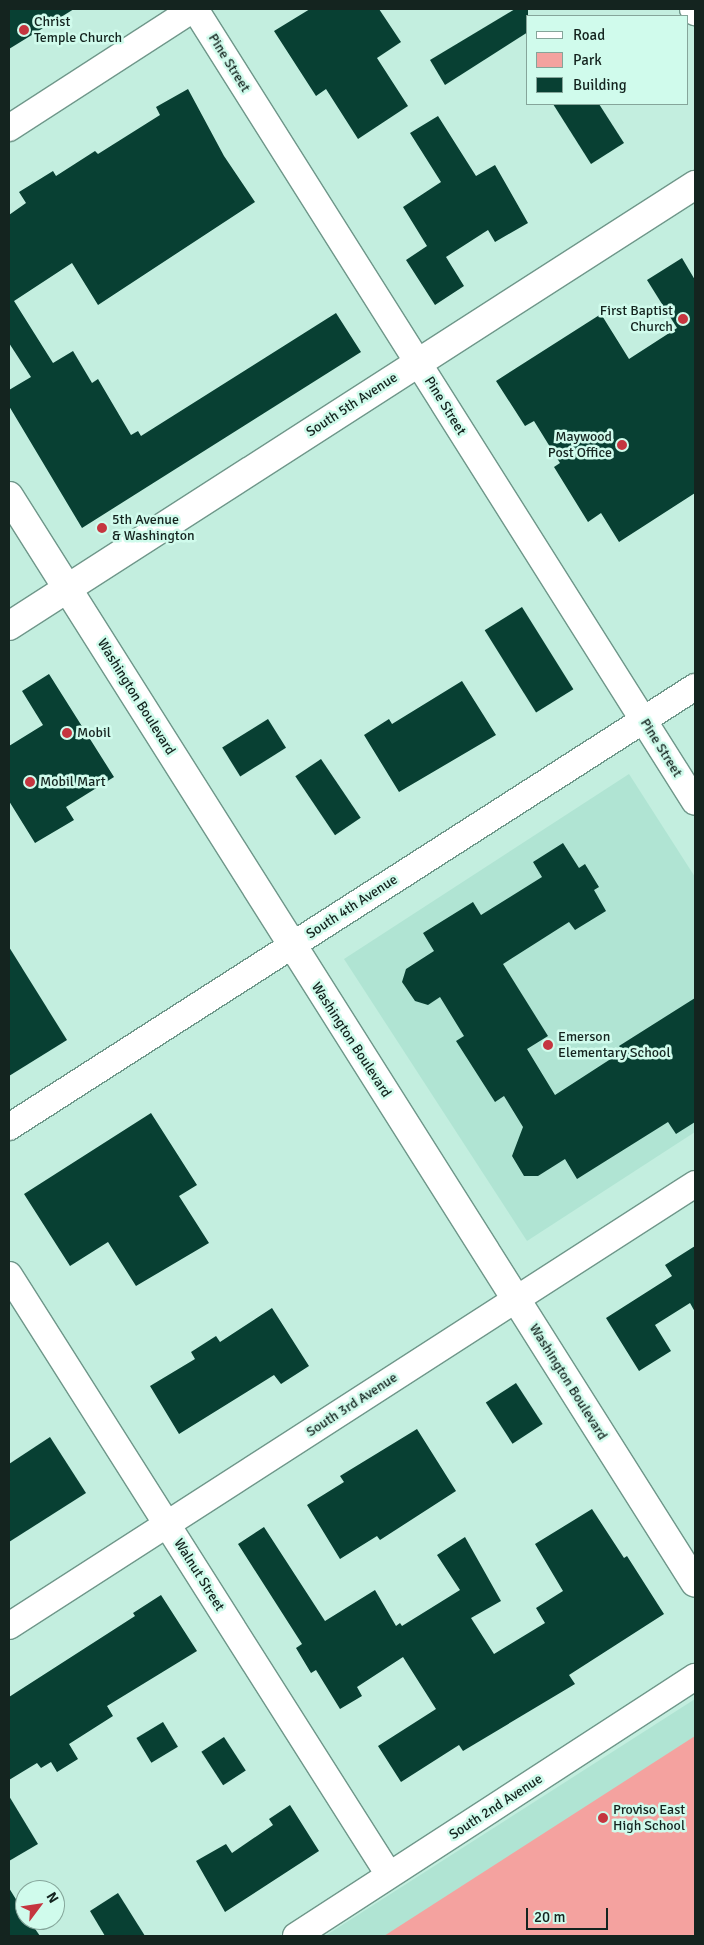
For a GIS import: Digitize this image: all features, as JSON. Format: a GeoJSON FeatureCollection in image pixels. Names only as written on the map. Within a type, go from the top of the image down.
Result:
{"type":"FeatureCollection","features":[{"type":"Feature","properties":{"kind":"street"},"geometry":{"type":"LineString","coordinates":[[9,128],[194,9]]}},
{"type":"Feature","properties":{"kind":"street","name":"Pine Street"},"geometry":{"type":"LineString","coordinates":[[194,9],[695,802]]}},
{"type":"Feature","properties":{"kind":"street","name":"South 5th Avenue"},"geometry":{"type":"LineString","coordinates":[[9,626],[695,185]]}},
{"type":"Feature","properties":{"kind":"street","name":"Washington Boulevard"},"geometry":{"type":"LineString","coordinates":[[9,496],[291,947],[695,1583]]}},
{"type":"Feature","properties":{"kind":"street","name":"South 4th Avenue"},"geometry":{"type":"LineString","coordinates":[[9,1128],[695,687]]}},
{"type":"Feature","properties":{"kind":"street","name":"South 3rd Avenue"},"geometry":{"type":"LineString","coordinates":[[9,1626],[695,1184]]}},
{"type":"Feature","properties":{"kind":"street","name":"Walnut Street"},"geometry":{"type":"LineString","coordinates":[[9,1274],[389,1876]]}},
{"type":"Feature","properties":{"kind":"street","name":"South 2nd Avenue"},"geometry":{"type":"LineString","coordinates":[[296,1936],[695,1677]]}},
{"type":"Feature","properties":{"kind":"shaded area","name":"Emerson Elementary School"},"geometry":{"type":"Polygon","coordinates":[[[629,774],[695,877],[695,1132],[527,1241],[344,959],[629,774]]]}},
{"type":"Feature","properties":{"kind":"shaded area","name":"Proviso East High School"},"geometry":{"type":"Polygon","coordinates":[[[695,1699],[695,1936],[325,1936],[695,1699]]]}},
{"type":"Feature","properties":{"kind":"green space","name":"Proviso East High School"},"geometry":{"type":"Polygon","coordinates":[[[695,1736],[695,1936],[384,1936],[695,1736]]]}},
{"type":"Feature","properties":{"kind":"building","name":"Christ Temple Church"},"geometry":{"type":"Polygon","coordinates":[[[9,9],[74,9],[9,49],[9,9]]]}},
{"type":"Feature","properties":{"kind":"building"},"geometry":{"type":"Polygon","coordinates":[[[310,9],[379,9],[401,42],[377,58],[408,106],[358,139],[326,89],[316,96],[274,31],[310,9]]]}},
{"type":"Feature","properties":{"kind":"building"},"geometry":{"type":"Polygon","coordinates":[[[515,9],[528,9],[528,15],[526,15],[526,33],[445,85],[430,60],[515,9]]]}},
{"type":"Feature","properties":{"kind":"building"},"geometry":{"type":"Polygon","coordinates":[[[188,89],[224,156],[255,202],[98,305],[72,263],[14,301],[53,363],[73,351],[92,383],[98,379],[131,435],[138,431],[141,436],[336,313],[361,352],[82,528],[9,406],[9,390],[31,377],[9,343],[9,215],[26,203],[19,192],[53,171],[56,176],[95,151],[98,154],[160,115],[156,107],[188,89]]]}},
{"type":"Feature","properties":{"kind":"building"},"geometry":{"type":"Polygon","coordinates":[[[554,105],[600,105],[624,143],[591,164],[554,105]]]}},
{"type":"Feature","properties":{"kind":"building"},"geometry":{"type":"Polygon","coordinates":[[[438,116],[476,176],[495,165],[528,223],[495,242],[488,230],[446,257],[464,286],[435,305],[406,260],[427,246],[403,207],[441,182],[410,133],[438,116]]]}},
{"type":"Feature","properties":{"kind":"building","name":"Maywood Post Office"},"geometry":{"type":"Polygon","coordinates":[[[682,258],[695,280],[695,493],[619,542],[601,513],[588,522],[554,467],[560,463],[534,421],[525,426],[496,381],[601,314],[629,359],[677,328],[647,280],[682,258]]]}},
{"type":"Feature","properties":{"kind":"building"},"geometry":{"type":"Polygon","coordinates":[[[522,607],[573,689],[536,713],[485,630],[522,607]]]}},
{"type":"Feature","properties":{"kind":"building"},"geometry":{"type":"Polygon","coordinates":[[[49,674],[114,777],[66,807],[74,820],[35,843],[9,801],[9,746],[43,725],[22,691],[49,674]]]}},
{"type":"Feature","properties":{"kind":"building"},"geometry":{"type":"Polygon","coordinates":[[[462,681],[496,735],[399,792],[364,735],[389,719],[392,724],[462,681]]]}},
{"type":"Feature","properties":{"kind":"building"},"geometry":{"type":"Polygon","coordinates":[[[268,719],[286,748],[240,776],[222,748],[268,719]]]}},
{"type":"Feature","properties":{"kind":"building"},"geometry":{"type":"Polygon","coordinates":[[[321,759],[361,818],[335,835],[295,776],[321,759]]]}},
{"type":"Feature","properties":{"kind":"building"},"geometry":{"type":"Polygon","coordinates":[[[563,843],[579,868],[585,864],[599,887],[594,890],[606,911],[575,930],[569,922],[503,964],[548,1036],[527,1049],[555,1095],[623,1051],[619,1046],[695,998],[695,1122],[676,1134],[668,1122],[577,1179],[565,1159],[538,1176],[524,1176],[512,1156],[523,1127],[504,1096],[495,1102],[456,1041],[464,1036],[440,997],[428,1005],[415,1001],[402,982],[406,969],[434,951],[423,933],[473,902],[481,915],[542,877],[533,862],[563,843]]]}},
{"type":"Feature","properties":{"kind":"building"},"geometry":{"type":"Polygon","coordinates":[[[9,947],[67,1040],[9,1076],[9,947]]]}},
{"type":"Feature","properties":{"kind":"building"},"geometry":{"type":"Polygon","coordinates":[[[151,1113],[197,1185],[179,1196],[209,1243],[136,1286],[108,1242],[70,1266],[24,1194],[151,1113]]]}},
{"type":"Feature","properties":{"kind":"building"},"geometry":{"type":"Polygon","coordinates":[[[695,1246],[695,1312],[690,1303],[655,1325],[671,1351],[639,1371],[606,1318],[672,1276],[665,1265],[695,1246]]]}},
{"type":"Feature","properties":{"kind":"building"},"geometry":{"type":"Polygon","coordinates":[[[272,1308],[309,1366],[281,1384],[274,1375],[179,1434],[150,1386],[195,1359],[191,1352],[216,1336],[220,1342],[272,1308]]]}},
{"type":"Feature","properties":{"kind":"building"},"geometry":{"type":"Polygon","coordinates":[[[516,1383],[543,1424],[512,1444],[486,1403],[516,1383]]]}},
{"type":"Feature","properties":{"kind":"building"},"geometry":{"type":"Polygon","coordinates":[[[417,1429],[456,1491],[380,1540],[377,1536],[340,1559],[307,1505],[344,1482],[340,1476],[417,1429]]]}},
{"type":"Feature","properties":{"kind":"building"},"geometry":{"type":"Polygon","coordinates":[[[50,1437],[86,1493],[9,1542],[9,1464],[50,1437]]]}},
{"type":"Feature","properties":{"kind":"building"},"geometry":{"type":"Polygon","coordinates":[[[592,1509],[624,1558],[627,1556],[664,1614],[569,1675],[575,1684],[463,1751],[459,1745],[401,1782],[378,1746],[436,1709],[403,1657],[357,1687],[362,1696],[340,1709],[316,1670],[311,1673],[296,1648],[302,1644],[238,1544],[264,1527],[325,1621],[375,1590],[396,1626],[400,1623],[402,1626],[460,1590],[437,1555],[465,1537],[501,1601],[471,1618],[494,1654],[545,1623],[536,1608],[563,1591],[535,1544],[592,1509]]]}},
{"type":"Feature","properties":{"kind":"building"},"geometry":{"type":"Polygon","coordinates":[[[161,1595],[197,1651],[107,1706],[113,1716],[69,1744],[78,1759],[57,1772],[51,1762],[41,1768],[37,1763],[9,1780],[9,1697],[135,1616],[133,1613],[161,1595]]]}},
{"type":"Feature","properties":{"kind":"building"},"geometry":{"type":"Polygon","coordinates":[[[163,1722],[178,1747],[151,1763],[136,1738],[163,1722]]]}},
{"type":"Feature","properties":{"kind":"building"},"geometry":{"type":"Polygon","coordinates":[[[224,1737],[246,1771],[223,1785],[201,1752],[224,1737]]]}},
{"type":"Feature","properties":{"kind":"building"},"geometry":{"type":"Polygon","coordinates":[[[9,1796],[38,1844],[9,1861],[9,1796]]]}},
{"type":"Feature","properties":{"kind":"building"},"geometry":{"type":"Polygon","coordinates":[[[290,1805],[319,1851],[225,1912],[196,1861],[226,1844],[232,1853],[273,1825],[269,1819],[290,1805]]]}},
{"type":"Feature","properties":{"kind":"building"},"geometry":{"type":"Polygon","coordinates":[[[9,1888],[15,1898],[15,1930],[36,1930],[40,1936],[9,1936],[9,1888]]]}},
{"type":"Feature","properties":{"kind":"building"},"geometry":{"type":"Polygon","coordinates":[[[118,1893],[145,1936],[105,1936],[90,1911],[118,1893]]]}},
{"type":"Feature","properties":{"kind":"place","name":"Christ Temple Church"},"geometry":{"type":"Point","coordinates":[24,30]}},
{"type":"Feature","properties":{"kind":"place","name":"First Baptist Church"},"geometry":{"type":"Point","coordinates":[683,319]}},
{"type":"Feature","properties":{"kind":"place","name":"Maywood Post Office"},"geometry":{"type":"Point","coordinates":[622,445]}},
{"type":"Feature","properties":{"kind":"place","name":"5th Avenue & Washington"},"geometry":{"type":"Point","coordinates":[102,528]}},
{"type":"Feature","properties":{"kind":"place","name":"Mobil"},"geometry":{"type":"Point","coordinates":[67,733]}},
{"type":"Feature","properties":{"kind":"place","name":"Mobil Mart"},"geometry":{"type":"Point","coordinates":[30,782]}},
{"type":"Feature","properties":{"kind":"place","name":"Emerson Elementary School"},"geometry":{"type":"Point","coordinates":[548,1045]}},
{"type":"Feature","properties":{"kind":"place","name":"Proviso East High School"},"geometry":{"type":"Point","coordinates":[603,1818]}}]}
